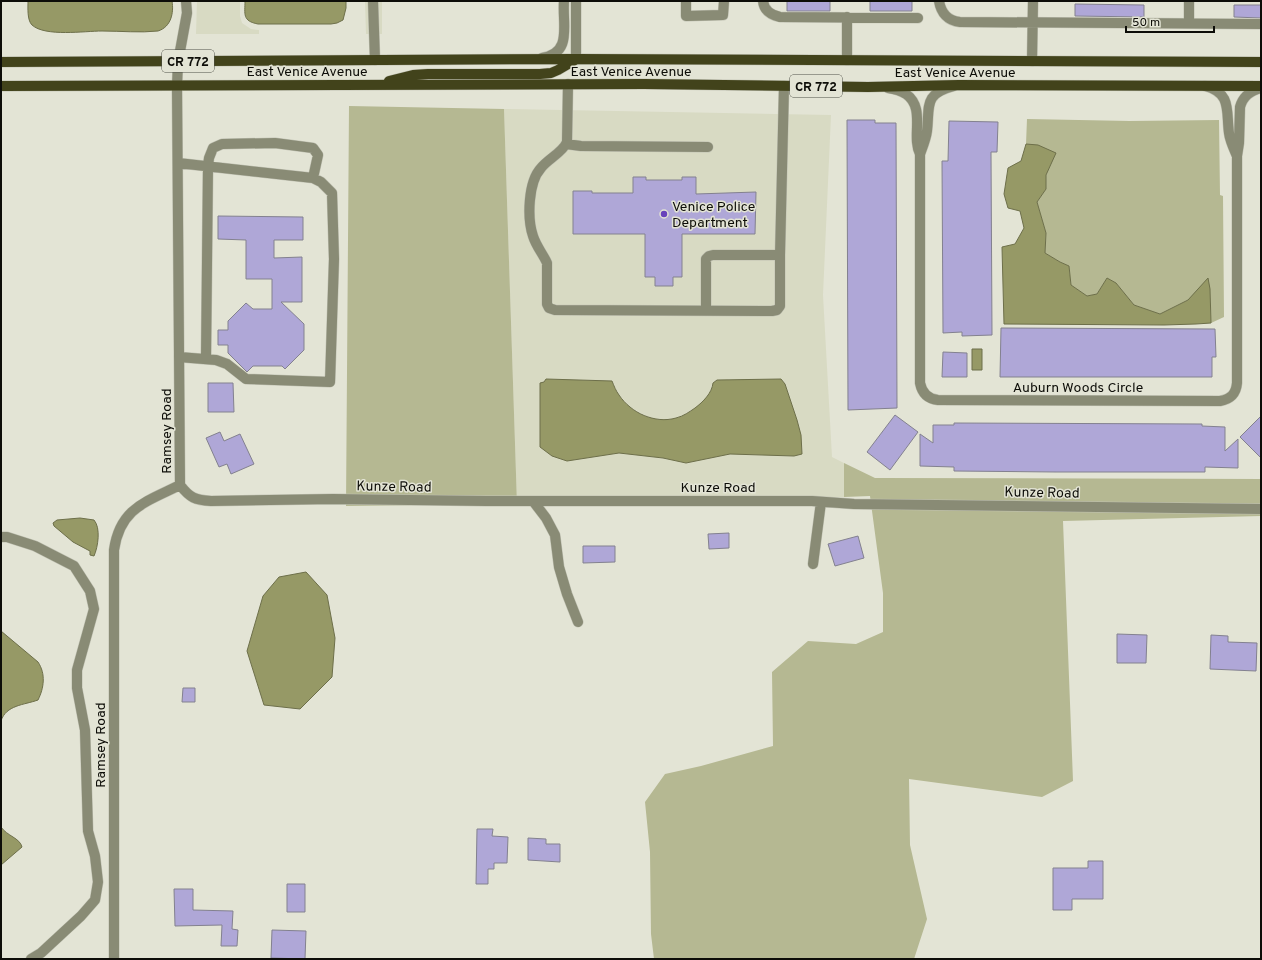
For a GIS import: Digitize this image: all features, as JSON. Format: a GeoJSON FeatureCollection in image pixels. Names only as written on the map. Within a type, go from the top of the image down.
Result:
{"type":"FeatureCollection","features":[{"type":"Feature","properties":{"kind":"main road","name":"East Venice Avenue"},"geometry":{"type":"LineString","coordinates":[[1,62],[530,59],[1261,62]]}},
{"type":"Feature","properties":{"kind":"main road"},"geometry":{"type":"LineString","coordinates":[[372,85],[428,74],[551,73],[576,59]]}},
{"type":"Feature","properties":{"kind":"main road","name":"East Venice Avenue"},"geometry":{"type":"LineString","coordinates":[[1,86],[568,84],[868,87],[959,85],[1261,87]]}},
{"type":"Feature","properties":{"kind":"street","name":"Ramsey Road"},"geometry":{"type":"LineString","coordinates":[[114,959],[114,550],[119,528],[132,511],[144,503],[180,485],[177,86],[178,62],[187,13],[186,1]]}},
{"type":"Feature","properties":{"kind":"street"},"geometry":{"type":"LineString","coordinates":[[373,1],[375,60]]}},
{"type":"Feature","properties":{"kind":"street"},"geometry":{"type":"LineString","coordinates":[[530,59],[553,55],[561,48],[564,36],[564,1]]}},
{"type":"Feature","properties":{"kind":"street"},"geometry":{"type":"LineString","coordinates":[[576,1],[576,59]]}},
{"type":"Feature","properties":{"kind":"street"},"geometry":{"type":"LineString","coordinates":[[686,1],[686,16],[723,15],[724,1]]}},
{"type":"Feature","properties":{"kind":"street"},"geometry":{"type":"LineString","coordinates":[[763,1],[767,11],[780,17],[918,18]]}},
{"type":"Feature","properties":{"kind":"street"},"geometry":{"type":"LineString","coordinates":[[939,1],[944,14],[956,22],[1261,24]]}},
{"type":"Feature","properties":{"kind":"street"},"geometry":{"type":"LineString","coordinates":[[1032,61],[1033,1]]}},
{"type":"Feature","properties":{"kind":"street"},"geometry":{"type":"LineString","coordinates":[[1189,1],[1189,23]]}},
{"type":"Feature","properties":{"kind":"street"},"geometry":{"type":"LineString","coordinates":[[846,60],[847,17]]}},
{"type":"Feature","properties":{"kind":"street"},"geometry":{"type":"LineString","coordinates":[[568,84],[566,144],[537,172],[530,196],[530,227],[538,249],[547,263],[547,304],[549,308],[555,310],[777,310],[780,306],[784,86]]}},
{"type":"Feature","properties":{"kind":"street","name":"Auburn Woods Circle"},"geometry":{"type":"LineString","coordinates":[[959,85],[942,90],[930,100],[928,106],[926,137],[920,154],[920,383],[921,389],[927,396],[938,400],[1220,401],[1229,398],[1235,393],[1237,383],[1237,156],[1239,143],[1239,112],[1242,102],[1248,94],[1261,87]]}},
{"type":"Feature","properties":{"kind":"street","name":"Auburn Woods Circle"},"geometry":{"type":"LineString","coordinates":[[1204,86],[1216,90],[1224,99],[1227,107],[1231,142],[1237,156]]}},
{"type":"Feature","properties":{"kind":"street","name":"Auburn Woods Circle"},"geometry":{"type":"LineString","coordinates":[[868,87],[896,89],[912,100],[915,104],[917,113],[917,146],[920,154]]}},
{"type":"Feature","properties":{"kind":"street"},"geometry":{"type":"LineString","coordinates":[[206,359],[208,166],[209,158],[214,148],[222,144],[274,143],[313,148],[318,155],[313,178]]}},
{"type":"Feature","properties":{"kind":"street"},"geometry":{"type":"LineString","coordinates":[[566,144],[581,146],[708,147]]}},
{"type":"Feature","properties":{"kind":"street"},"geometry":{"type":"LineString","coordinates":[[178,163],[313,178],[321,182],[332,193],[334,259],[330,382],[246,379],[227,364],[216,360],[179,357]]}},
{"type":"Feature","properties":{"kind":"street"},"geometry":{"type":"LineString","coordinates":[[706,310],[706,259],[709,256],[780,255]]}},
{"type":"Feature","properties":{"kind":"street","name":"Kunze Road"},"geometry":{"type":"LineString","coordinates":[[180,485],[188,495],[194,498],[211,501],[821,502],[854,504],[1261,509]]}},
{"type":"Feature","properties":{"kind":"street"},"geometry":{"type":"LineString","coordinates":[[533,501],[546,518],[555,534],[560,567],[567,594],[578,622]]}},
{"type":"Feature","properties":{"kind":"street"},"geometry":{"type":"LineString","coordinates":[[813,564],[821,502]]}},
{"type":"Feature","properties":{"kind":"street"},"geometry":{"type":"LineString","coordinates":[[1,537],[7,537],[35,546],[74,566],[90,591],[94,609],[77,670],[77,688],[85,730],[88,831],[95,856],[98,882],[95,900],[81,916],[41,953],[31,959]]}},
{"type":"Feature","properties":{"kind":"shaded area"},"geometry":{"type":"Polygon","coordinates":[[[28,1],[172,1],[172,15],[169,23],[158,31],[55,32],[38,29],[30,23],[28,1]]]}},
{"type":"Feature","properties":{"kind":"shaded area"},"geometry":{"type":"Polygon","coordinates":[[[197,1],[240,1],[240,16],[242,23],[251,29],[259,30],[259,34],[196,34],[197,1]]]}},
{"type":"Feature","properties":{"kind":"shaded area"},"geometry":{"type":"Polygon","coordinates":[[[245,1],[346,1],[346,8],[343,20],[337,23],[258,24],[247,19],[245,13],[245,1]]]}},
{"type":"Feature","properties":{"kind":"shaded area"},"geometry":{"type":"Polygon","coordinates":[[[365,1],[382,1],[382,34],[366,34],[365,1]]]}},
{"type":"Feature","properties":{"kind":"shaded area"},"geometry":{"type":"Polygon","coordinates":[[[349,106],[504,109],[517,504],[346,506],[349,106]]]}},
{"type":"Feature","properties":{"kind":"shaded area"},"geometry":{"type":"Polygon","coordinates":[[[504,109],[831,115],[823,295],[832,457],[844,463],[844,497],[626,503],[517,504],[504,109]],[[546,379],[544,382],[540,419],[540,447],[588,458],[619,453],[663,458],[686,463],[730,454],[747,454],[801,435],[785,384],[729,379],[713,389],[702,403],[684,415],[675,419],[652,419],[630,407],[619,395],[612,381],[546,379]]]}},
{"type":"Feature","properties":{"kind":"shaded area"},"geometry":{"type":"Polygon","coordinates":[[[1027,119],[1130,121],[1219,120],[1220,195],[1223,196],[1224,317],[1211,323],[1210,289],[1160,314],[1134,305],[1116,283],[1107,278],[1097,294],[1087,296],[1071,285],[1069,266],[1045,253],[1046,233],[1037,202],[1046,189],[1046,175],[1055,153],[1026,144],[1027,119]]]}},
{"type":"Feature","properties":{"kind":"shaded area"},"geometry":{"type":"Polygon","coordinates":[[[1026,144],[1038,145],[1056,153],[1046,175],[1046,189],[1037,202],[1046,233],[1045,253],[1069,266],[1071,285],[1087,296],[1097,294],[1107,278],[1116,283],[1134,305],[1160,314],[1188,300],[1208,278],[1210,289],[1211,323],[1164,325],[1004,324],[1002,247],[1015,244],[1024,228],[1020,211],[1008,208],[1004,194],[1008,168],[1021,161],[1026,144]]]}},
{"type":"Feature","properties":{"kind":"shaded area"},"geometry":{"type":"Polygon","coordinates":[[[972,349],[982,349],[982,370],[972,370],[972,349]]]}},
{"type":"Feature","properties":{"kind":"shaded area"},"geometry":{"type":"Polygon","coordinates":[[[546,379],[612,381],[617,392],[624,401],[637,412],[652,418],[668,419],[682,416],[698,406],[707,397],[713,383],[717,380],[781,379],[785,384],[797,420],[801,435],[802,454],[794,456],[730,454],[686,463],[663,458],[619,453],[567,461],[552,456],[540,447],[540,383],[544,382],[546,379]]]}},
{"type":"Feature","properties":{"kind":"shaded area"},"geometry":{"type":"Polygon","coordinates":[[[844,463],[875,478],[1261,479],[1261,516],[1063,521],[1073,781],[1042,797],[909,779],[910,845],[927,919],[914,959],[654,959],[651,934],[650,852],[645,802],[665,774],[701,766],[773,746],[772,672],[808,641],[856,644],[883,632],[883,593],[870,496],[844,497],[844,463]]]}},
{"type":"Feature","properties":{"kind":"shaded area"},"geometry":{"type":"Polygon","coordinates":[[[80,518],[94,520],[98,528],[97,548],[94,556],[90,555],[90,551],[73,542],[54,526],[53,523],[57,520],[80,518]]]}},
{"type":"Feature","properties":{"kind":"shaded area"},"geometry":{"type":"Polygon","coordinates":[[[306,572],[327,595],[335,638],[332,677],[300,709],[264,705],[247,651],[263,596],[279,577],[306,572]]]}},
{"type":"Feature","properties":{"kind":"shaded area"},"geometry":{"type":"Polygon","coordinates":[[[1,631],[38,662],[41,667],[43,681],[42,691],[38,700],[16,706],[3,716],[1,721],[1,631]]]}},
{"type":"Feature","properties":{"kind":"shaded area"},"geometry":{"type":"Polygon","coordinates":[[[1,827],[19,841],[22,847],[1,865],[1,827]]]}},
{"type":"Feature","properties":{"kind":"building"},"geometry":{"type":"Polygon","coordinates":[[[787,1],[830,1],[830,11],[787,11],[787,1]]]}},
{"type":"Feature","properties":{"kind":"building"},"geometry":{"type":"Polygon","coordinates":[[[870,1],[912,1],[912,11],[870,11],[870,1]]]}},
{"type":"Feature","properties":{"kind":"building"},"geometry":{"type":"Polygon","coordinates":[[[1075,4],[1144,5],[1144,17],[1075,16],[1075,4]]]}},
{"type":"Feature","properties":{"kind":"building"},"geometry":{"type":"Polygon","coordinates":[[[1234,5],[1261,5],[1261,18],[1234,17],[1234,5]]]}},
{"type":"Feature","properties":{"kind":"building"},"geometry":{"type":"Polygon","coordinates":[[[847,120],[875,120],[875,123],[896,123],[897,408],[848,410],[847,120]]]}},
{"type":"Feature","properties":{"kind":"building"},"geometry":{"type":"Polygon","coordinates":[[[949,121],[998,122],[997,152],[991,152],[992,335],[962,336],[962,332],[943,333],[942,161],[948,161],[949,121]]]}},
{"type":"Feature","properties":{"kind":"building","name":"Venice Police Department"},"geometry":{"type":"Polygon","coordinates":[[[633,177],[646,177],[646,180],[682,180],[682,177],[696,177],[696,194],[756,192],[755,234],[682,234],[682,277],[673,277],[673,286],[655,286],[655,277],[645,277],[645,234],[573,234],[573,191],[592,191],[592,193],[633,193],[633,177]]]}},
{"type":"Feature","properties":{"kind":"building"},"geometry":{"type":"Polygon","coordinates":[[[218,216],[303,217],[303,240],[274,240],[274,258],[302,257],[302,302],[281,302],[304,324],[304,350],[285,369],[282,366],[253,366],[247,372],[228,353],[228,345],[218,345],[218,330],[228,330],[228,321],[246,303],[253,309],[272,309],[272,279],[246,279],[246,240],[218,239],[218,216]]]}},
{"type":"Feature","properties":{"kind":"building"},"geometry":{"type":"Polygon","coordinates":[[[1001,328],[1215,329],[1216,357],[1212,357],[1212,377],[1000,377],[1001,328]]]}},
{"type":"Feature","properties":{"kind":"building"},"geometry":{"type":"Polygon","coordinates":[[[943,352],[967,353],[967,377],[942,377],[943,352]]]}},
{"type":"Feature","properties":{"kind":"building"},"geometry":{"type":"Polygon","coordinates":[[[208,383],[233,383],[234,412],[208,412],[208,383]]]}},
{"type":"Feature","properties":{"kind":"building"},"geometry":{"type":"Polygon","coordinates":[[[895,415],[918,432],[890,470],[867,452],[895,415]]]}},
{"type":"Feature","properties":{"kind":"building"},"geometry":{"type":"Polygon","coordinates":[[[1261,416],[1261,458],[1240,437],[1261,416]]]}},
{"type":"Feature","properties":{"kind":"building"},"geometry":{"type":"Polygon","coordinates":[[[954,423],[1202,424],[1202,426],[1225,427],[1225,451],[1238,439],[1238,468],[1205,467],[1205,472],[1056,472],[954,471],[954,467],[920,466],[920,434],[933,443],[933,425],[954,425],[954,423]]]}},
{"type":"Feature","properties":{"kind":"building"},"geometry":{"type":"Polygon","coordinates":[[[220,432],[224,441],[240,434],[254,464],[231,474],[227,464],[219,467],[206,438],[220,432]]]}},
{"type":"Feature","properties":{"kind":"building"},"geometry":{"type":"Polygon","coordinates":[[[729,533],[729,548],[709,549],[708,534],[729,533]]]}},
{"type":"Feature","properties":{"kind":"building"},"geometry":{"type":"Polygon","coordinates":[[[858,536],[864,558],[835,566],[828,544],[858,536]]]}},
{"type":"Feature","properties":{"kind":"building"},"geometry":{"type":"Polygon","coordinates":[[[583,546],[615,546],[615,562],[583,563],[583,546]]]}},
{"type":"Feature","properties":{"kind":"building"},"geometry":{"type":"Polygon","coordinates":[[[1117,634],[1147,635],[1146,663],[1117,663],[1117,634]]]}},
{"type":"Feature","properties":{"kind":"building"},"geometry":{"type":"Polygon","coordinates":[[[1211,635],[1228,636],[1228,642],[1257,643],[1256,671],[1210,669],[1211,635]]]}},
{"type":"Feature","properties":{"kind":"building"},"geometry":{"type":"Polygon","coordinates":[[[183,688],[195,688],[195,702],[182,702],[183,688]]]}},
{"type":"Feature","properties":{"kind":"building"},"geometry":{"type":"Polygon","coordinates":[[[477,829],[493,829],[492,836],[508,837],[507,863],[494,863],[494,869],[488,869],[488,884],[476,884],[477,829]]]}},
{"type":"Feature","properties":{"kind":"building"},"geometry":{"type":"Polygon","coordinates":[[[528,838],[546,839],[546,844],[560,844],[560,862],[528,860],[528,838]]]}},
{"type":"Feature","properties":{"kind":"building"},"geometry":{"type":"Polygon","coordinates":[[[1088,861],[1103,861],[1103,899],[1072,899],[1072,910],[1053,910],[1053,868],[1088,868],[1088,861]]]}},
{"type":"Feature","properties":{"kind":"building"},"geometry":{"type":"Polygon","coordinates":[[[287,884],[305,884],[305,912],[287,912],[287,884]]]}},
{"type":"Feature","properties":{"kind":"building"},"geometry":{"type":"Polygon","coordinates":[[[174,889],[193,889],[193,910],[233,911],[232,929],[238,930],[237,946],[221,946],[222,925],[175,926],[174,889]]]}},
{"type":"Feature","properties":{"kind":"building"},"geometry":{"type":"Polygon","coordinates":[[[272,930],[306,931],[305,959],[271,958],[272,930]]]}},
{"type":"Feature","properties":{"kind":"place","name":"Venice Police Department"},"geometry":{"type":"Point","coordinates":[664,214]}}]}
